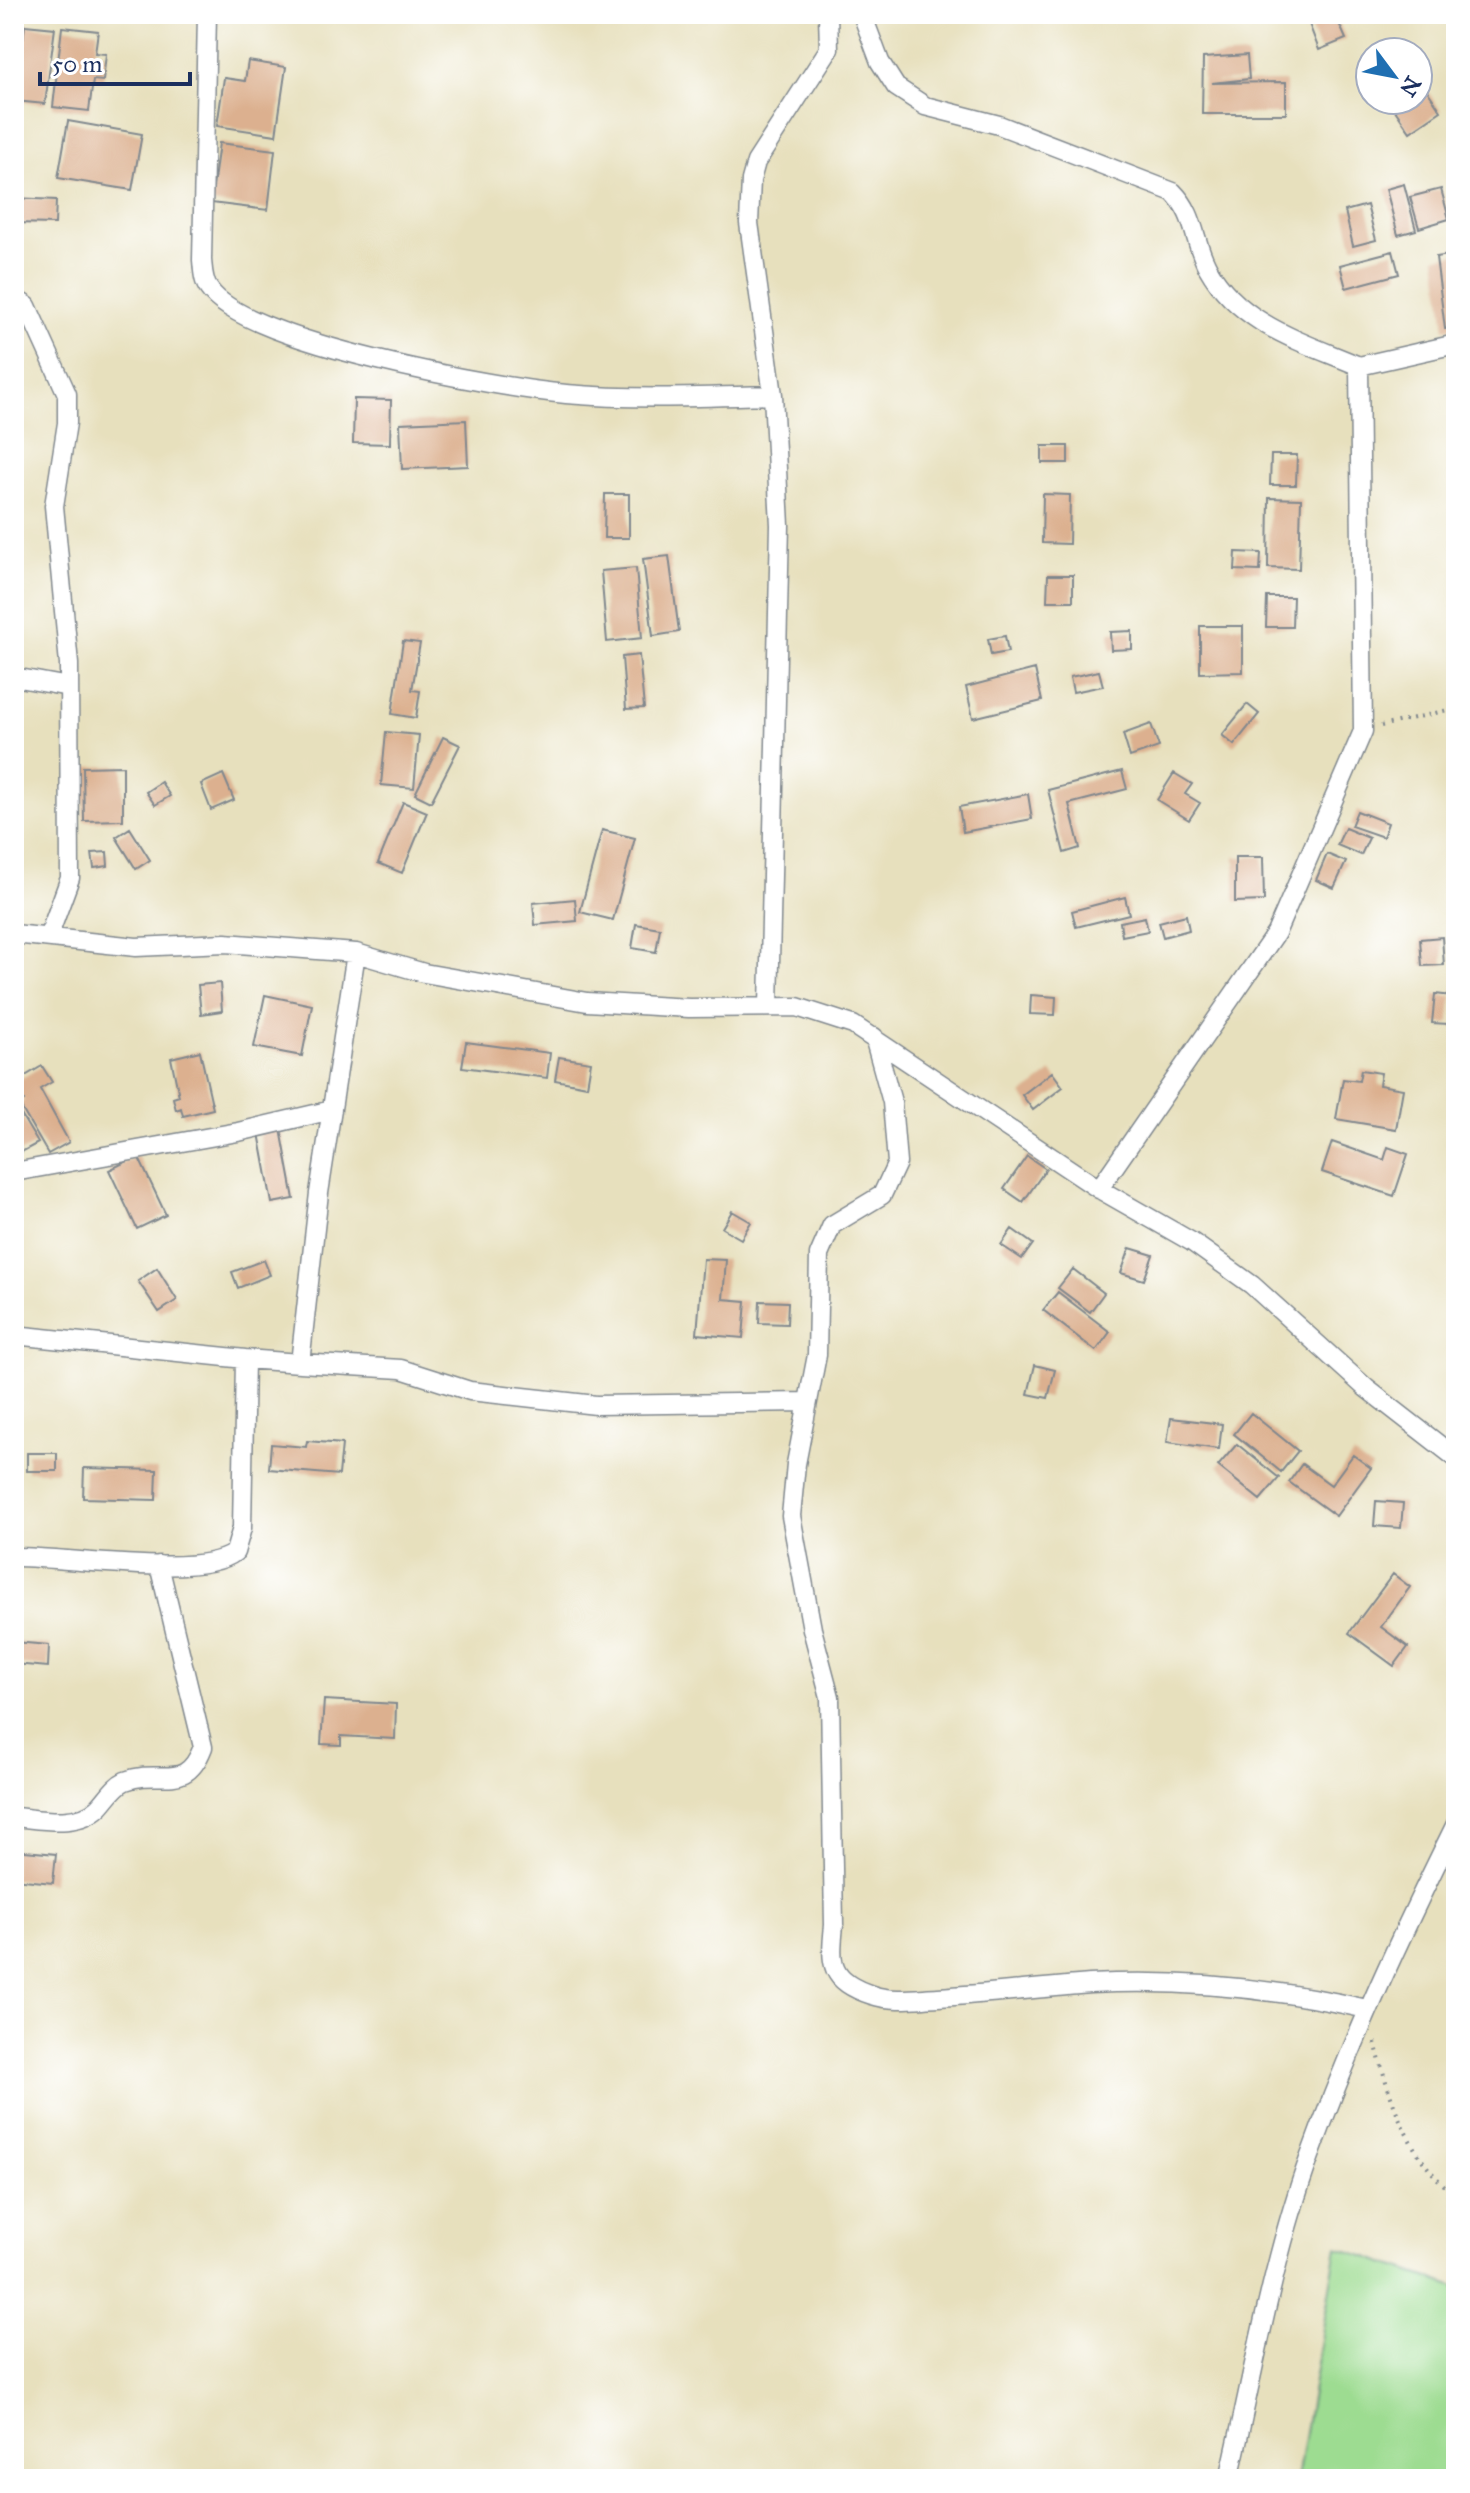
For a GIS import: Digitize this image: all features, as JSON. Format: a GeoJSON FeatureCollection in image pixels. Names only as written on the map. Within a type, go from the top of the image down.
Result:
{"type":"FeatureCollection","features":[{"type":"Feature","properties":{"kind":"street"},"geometry":{"type":"LineString","coordinates":[[207,14],[202,260],[204,279],[210,292],[231,307],[298,338],[337,351],[506,387],[568,394],[655,397],[773,395]]}},
{"type":"Feature","properties":{"kind":"street"},"geometry":{"type":"LineString","coordinates":[[769,1007],[780,525],[773,395],[749,223],[751,180],[756,162],[829,49],[828,14]]}},
{"type":"Feature","properties":{"kind":"street"},"geometry":{"type":"LineString","coordinates":[[862,14],[880,62],[896,87],[925,106],[999,125],[1173,192],[1190,213],[1207,267],[1248,316],[1359,366],[1456,344]]}},
{"type":"Feature","properties":{"kind":"street"},"geometry":{"type":"LineString","coordinates":[[14,298],[27,306],[67,394],[67,423],[54,506],[69,687],[70,878],[49,935]]}},
{"type":"Feature","properties":{"kind":"street"},"geometry":{"type":"LineString","coordinates":[[1099,1189],[1276,933],[1363,731],[1359,366]]}},
{"type":"Feature","properties":{"kind":"street"},"geometry":{"type":"LineString","coordinates":[[14,677],[69,687]]}},
{"type":"Feature","properties":{"kind":"street"},"geometry":{"type":"LineString","coordinates":[[14,934],[49,935],[136,947],[225,943],[356,953],[424,973],[587,1002],[689,1008],[797,1007],[853,1025],[1099,1189],[1192,1242],[1252,1285],[1366,1388],[1456,1458]]}},
{"type":"Feature","properties":{"kind":"street"},"geometry":{"type":"LineString","coordinates":[[300,1363],[332,1110],[356,953]]}},
{"type":"Feature","properties":{"kind":"street"},"geometry":{"type":"LineString","coordinates":[[874,1037],[892,1102],[897,1163],[882,1195],[832,1225],[819,1255],[817,1355],[796,1464],[791,1516],[812,1629],[830,1697],[834,1925],[830,1961],[837,1975],[871,1994],[892,1999],[1093,1984],[1217,1987],[1310,1996],[1367,2009]]}},
{"type":"Feature","properties":{"kind":"street"},"geometry":{"type":"LineString","coordinates":[[14,1172],[238,1132],[332,1110]]}},
{"type":"Feature","properties":{"kind":"street"},"geometry":{"type":"LineString","coordinates":[[14,1335],[245,1359],[401,1369],[470,1391],[596,1405],[808,1402]]}},
{"type":"Feature","properties":{"kind":"street"},"geometry":{"type":"LineString","coordinates":[[14,1557],[54,1556],[159,1565],[226,1559],[240,1541],[245,1359]]}},
{"type":"Feature","properties":{"kind":"street"},"geometry":{"type":"LineString","coordinates":[[14,1817],[80,1818],[96,1810],[121,1783],[138,1777],[184,1776],[195,1768],[203,1747],[159,1565]]}},
{"type":"Feature","properties":{"kind":"street"},"geometry":{"type":"LineString","coordinates":[[1229,2479],[1281,2248],[1309,2158],[1367,2009],[1456,1824]]}},
{"type":"Feature","properties":{"kind":"path"},"geometry":{"type":"LineString","coordinates":[[1363,731],[1456,708]]}},
{"type":"Feature","properties":{"kind":"path"},"geometry":{"type":"LineString","coordinates":[[1367,2009],[1387,2090],[1415,2150],[1440,2184],[1456,2195]]}},
{"type":"Feature","properties":{"kind":"green space"},"geometry":{"type":"Polygon","coordinates":[[[1337,2247],[1456,2287],[1456,2479],[1297,2479],[1337,2247]]]}},
{"type":"Feature","properties":{"kind":"building"},"geometry":{"type":"Polygon","coordinates":[[[1335,14],[1346,39],[1319,50],[1306,16],[1335,14]]]}},
{"type":"Feature","properties":{"kind":"building"},"geometry":{"type":"Polygon","coordinates":[[[25,25],[55,28],[45,104],[15,101],[25,25]]]}},
{"type":"Feature","properties":{"kind":"building"},"geometry":{"type":"Polygon","coordinates":[[[62,27],[98,31],[95,53],[106,54],[103,81],[93,80],[89,111],[53,107],[62,27]]]}},
{"type":"Feature","properties":{"kind":"building"},"geometry":{"type":"Polygon","coordinates":[[[1247,55],[1249,79],[1212,83],[1286,82],[1286,114],[1202,114],[1203,58],[1247,55]]]}},
{"type":"Feature","properties":{"kind":"building"},"geometry":{"type":"Polygon","coordinates":[[[248,61],[286,67],[276,135],[217,126],[224,78],[245,81],[248,61]]]}},
{"type":"Feature","properties":{"kind":"building"},"geometry":{"type":"Polygon","coordinates":[[[1434,101],[1441,111],[1434,116],[1434,101]]]}},
{"type":"Feature","properties":{"kind":"building"},"geometry":{"type":"Polygon","coordinates":[[[1399,116],[1434,116],[1410,132],[1399,116]]]}},
{"type":"Feature","properties":{"kind":"building"},"geometry":{"type":"Polygon","coordinates":[[[68,121],[142,134],[132,190],[58,178],[68,121]]]}},
{"type":"Feature","properties":{"kind":"building"},"geometry":{"type":"Polygon","coordinates":[[[219,143],[275,150],[268,210],[211,203],[219,143]]]}},
{"type":"Feature","properties":{"kind":"building"},"geometry":{"type":"Polygon","coordinates":[[[1404,184],[1416,230],[1398,235],[1386,189],[1404,184]]]}},
{"type":"Feature","properties":{"kind":"building"},"geometry":{"type":"Polygon","coordinates":[[[1441,189],[1449,219],[1419,228],[1410,197],[1441,189]]]}},
{"type":"Feature","properties":{"kind":"building"},"geometry":{"type":"Polygon","coordinates":[[[14,198],[56,200],[55,224],[14,223],[14,198]]]}},
{"type":"Feature","properties":{"kind":"building"},"geometry":{"type":"Polygon","coordinates":[[[1367,205],[1376,240],[1353,246],[1345,211],[1367,205]]]}},
{"type":"Feature","properties":{"kind":"building"},"geometry":{"type":"Polygon","coordinates":[[[1393,251],[1399,274],[1346,288],[1340,265],[1393,251]]]}},
{"type":"Feature","properties":{"kind":"building"},"geometry":{"type":"Polygon","coordinates":[[[1456,254],[1456,327],[1445,329],[1436,257],[1456,254]]]}},
{"type":"Feature","properties":{"kind":"building"},"geometry":{"type":"Polygon","coordinates":[[[354,399],[391,400],[390,444],[353,443],[354,399]]]}},
{"type":"Feature","properties":{"kind":"building"},"geometry":{"type":"Polygon","coordinates":[[[466,420],[468,466],[402,469],[400,423],[466,420]]]}},
{"type":"Feature","properties":{"kind":"building"},"geometry":{"type":"Polygon","coordinates":[[[1042,446],[1068,446],[1068,463],[1042,463],[1042,446]]]}},
{"type":"Feature","properties":{"kind":"building"},"geometry":{"type":"Polygon","coordinates":[[[1271,455],[1297,455],[1296,485],[1270,485],[1271,455]]]}},
{"type":"Feature","properties":{"kind":"building"},"geometry":{"type":"Polygon","coordinates":[[[605,494],[629,494],[629,538],[604,538],[605,494]]]}},
{"type":"Feature","properties":{"kind":"building"},"geometry":{"type":"Polygon","coordinates":[[[1043,494],[1070,495],[1069,544],[1042,543],[1043,494]]]}},
{"type":"Feature","properties":{"kind":"building"},"geometry":{"type":"Polygon","coordinates":[[[1269,498],[1301,499],[1299,569],[1268,568],[1269,498]]]}},
{"type":"Feature","properties":{"kind":"building"},"geometry":{"type":"Polygon","coordinates":[[[1236,552],[1261,553],[1260,571],[1235,570],[1236,552]]]}},
{"type":"Feature","properties":{"kind":"building"},"geometry":{"type":"Polygon","coordinates":[[[669,556],[679,632],[653,636],[643,559],[669,556]]]}},
{"type":"Feature","properties":{"kind":"building"},"geometry":{"type":"Polygon","coordinates":[[[636,568],[642,638],[607,642],[601,571],[636,568]]]}},
{"type":"Feature","properties":{"kind":"building"},"geometry":{"type":"Polygon","coordinates":[[[1048,575],[1073,575],[1073,601],[1047,601],[1048,575]]]}},
{"type":"Feature","properties":{"kind":"building"},"geometry":{"type":"Polygon","coordinates":[[[1267,597],[1293,597],[1292,627],[1266,627],[1267,597]]]}},
{"type":"Feature","properties":{"kind":"building"},"geometry":{"type":"Polygon","coordinates":[[[1200,626],[1243,626],[1243,672],[1200,673],[1200,626]]]}},
{"type":"Feature","properties":{"kind":"building"},"geometry":{"type":"Polygon","coordinates":[[[1132,631],[1132,649],[1111,650],[1110,632],[1132,631]]]}},
{"type":"Feature","properties":{"kind":"building"},"geometry":{"type":"Polygon","coordinates":[[[1005,636],[1008,652],[991,655],[988,639],[1005,636]]]}},
{"type":"Feature","properties":{"kind":"building"},"geometry":{"type":"Polygon","coordinates":[[[403,641],[420,643],[412,690],[420,691],[416,718],[392,714],[403,641]]]}},
{"type":"Feature","properties":{"kind":"building"},"geometry":{"type":"Polygon","coordinates":[[[639,655],[644,708],[626,709],[622,657],[639,655]]]}},
{"type":"Feature","properties":{"kind":"building"},"geometry":{"type":"Polygon","coordinates":[[[1035,669],[1042,701],[973,718],[966,687],[1035,669]]]}},
{"type":"Feature","properties":{"kind":"building"},"geometry":{"type":"Polygon","coordinates":[[[1099,671],[1103,686],[1073,692],[1070,677],[1099,671]]]}},
{"type":"Feature","properties":{"kind":"building"},"geometry":{"type":"Polygon","coordinates":[[[1247,704],[1259,714],[1234,745],[1222,735],[1247,704]]]}},
{"type":"Feature","properties":{"kind":"building"},"geometry":{"type":"Polygon","coordinates":[[[1151,724],[1159,747],[1130,757],[1123,734],[1151,724]]]}},
{"type":"Feature","properties":{"kind":"building"},"geometry":{"type":"Polygon","coordinates":[[[386,732],[419,735],[414,788],[381,785],[386,732]]]}},
{"type":"Feature","properties":{"kind":"building"},"geometry":{"type":"Polygon","coordinates":[[[443,737],[460,745],[431,802],[415,794],[443,737]]]}},
{"type":"Feature","properties":{"kind":"building"},"geometry":{"type":"Polygon","coordinates":[[[123,766],[123,820],[84,821],[83,767],[123,766]]]}},
{"type":"Feature","properties":{"kind":"building"},"geometry":{"type":"Polygon","coordinates":[[[1122,771],[1127,789],[1069,804],[1080,848],[1064,853],[1048,790],[1122,771]]]}},
{"type":"Feature","properties":{"kind":"building"},"geometry":{"type":"Polygon","coordinates":[[[1174,773],[1192,784],[1185,794],[1200,803],[1189,820],[1157,800],[1174,773]]]}},
{"type":"Feature","properties":{"kind":"building"},"geometry":{"type":"Polygon","coordinates":[[[223,774],[234,800],[211,810],[201,784],[223,774]]]}},
{"type":"Feature","properties":{"kind":"building"},"geometry":{"type":"Polygon","coordinates":[[[161,782],[170,796],[155,805],[146,792],[161,782]]]}},
{"type":"Feature","properties":{"kind":"building"},"geometry":{"type":"Polygon","coordinates":[[[1028,794],[1032,819],[963,832],[959,807],[1028,794]]]}},
{"type":"Feature","properties":{"kind":"building"},"geometry":{"type":"Polygon","coordinates":[[[403,802],[427,812],[402,873],[378,863],[403,802]]]}},
{"type":"Feature","properties":{"kind":"building"},"geometry":{"type":"Polygon","coordinates":[[[1357,811],[1388,823],[1383,837],[1351,826],[1357,811]]]}},
{"type":"Feature","properties":{"kind":"building"},"geometry":{"type":"Polygon","coordinates":[[[130,828],[150,860],[136,869],[116,837],[130,828]]]}},
{"type":"Feature","properties":{"kind":"building"},"geometry":{"type":"Polygon","coordinates":[[[1345,828],[1369,838],[1361,855],[1337,845],[1345,828]]]}},
{"type":"Feature","properties":{"kind":"building"},"geometry":{"type":"Polygon","coordinates":[[[602,830],[635,838],[613,920],[580,912],[602,830]]]}},
{"type":"Feature","properties":{"kind":"building"},"geometry":{"type":"Polygon","coordinates":[[[107,852],[108,866],[94,868],[92,853],[107,852]]]}},
{"type":"Feature","properties":{"kind":"building"},"geometry":{"type":"Polygon","coordinates":[[[1327,854],[1346,862],[1334,888],[1316,880],[1327,854]]]}},
{"type":"Feature","properties":{"kind":"building"},"geometry":{"type":"Polygon","coordinates":[[[1235,857],[1263,857],[1264,901],[1235,902],[1235,857]]]}},
{"type":"Feature","properties":{"kind":"building"},"geometry":{"type":"Polygon","coordinates":[[[1125,897],[1129,914],[1076,927],[1072,911],[1125,897]]]}},
{"type":"Feature","properties":{"kind":"building"},"geometry":{"type":"Polygon","coordinates":[[[575,899],[577,921],[535,925],[533,903],[575,899]]]}},
{"type":"Feature","properties":{"kind":"building"},"geometry":{"type":"Polygon","coordinates":[[[1186,915],[1189,930],[1163,937],[1159,922],[1186,915]]]}},
{"type":"Feature","properties":{"kind":"building"},"geometry":{"type":"Polygon","coordinates":[[[1145,917],[1148,931],[1122,936],[1120,922],[1145,917]]]}},
{"type":"Feature","properties":{"kind":"building"},"geometry":{"type":"Polygon","coordinates":[[[636,924],[660,928],[656,952],[632,948],[636,924]]]}},
{"type":"Feature","properties":{"kind":"building"},"geometry":{"type":"Polygon","coordinates":[[[1442,937],[1444,965],[1422,966],[1420,939],[1442,937]]]}},
{"type":"Feature","properties":{"kind":"building"},"geometry":{"type":"Polygon","coordinates":[[[220,983],[222,1011],[201,1014],[198,985],[220,983]]]}},
{"type":"Feature","properties":{"kind":"building"},"geometry":{"type":"Polygon","coordinates":[[[1435,994],[1452,996],[1449,1024],[1432,1023],[1435,994]]]}},
{"type":"Feature","properties":{"kind":"building"},"geometry":{"type":"Polygon","coordinates":[[[265,995],[312,1005],[302,1056],[254,1047],[265,995]]]}},
{"type":"Feature","properties":{"kind":"building"},"geometry":{"type":"Polygon","coordinates":[[[1031,995],[1056,997],[1055,1015],[1030,1014],[1031,995]]]}},
{"type":"Feature","properties":{"kind":"building"},"geometry":{"type":"Polygon","coordinates":[[[466,1042],[550,1053],[547,1078],[462,1067],[466,1042]]]}},
{"type":"Feature","properties":{"kind":"building"},"geometry":{"type":"Polygon","coordinates":[[[200,1051],[213,1109],[183,1116],[181,1108],[176,1110],[173,1098],[179,1096],[171,1058],[200,1051]]]}},
{"type":"Feature","properties":{"kind":"building"},"geometry":{"type":"Polygon","coordinates":[[[559,1057],[591,1062],[587,1086],[555,1080],[559,1057]]]}},
{"type":"Feature","properties":{"kind":"building"},"geometry":{"type":"Polygon","coordinates":[[[42,1066],[52,1082],[40,1089],[69,1142],[48,1154],[19,1104],[24,1101],[19,1093],[14,1095],[14,1068],[20,1079],[42,1066]]]}},
{"type":"Feature","properties":{"kind":"building"},"geometry":{"type":"Polygon","coordinates":[[[1361,1070],[1381,1073],[1379,1085],[1403,1089],[1396,1129],[1336,1119],[1343,1079],[1359,1081],[1361,1070]]]}},
{"type":"Feature","properties":{"kind":"building"},"geometry":{"type":"Polygon","coordinates":[[[1052,1072],[1063,1087],[1033,1110],[1022,1095],[1052,1072]]]}},
{"type":"Feature","properties":{"kind":"building"},"geometry":{"type":"Polygon","coordinates":[[[14,1103],[38,1143],[16,1155],[14,1151],[14,1103]]]}},
{"type":"Feature","properties":{"kind":"building"},"geometry":{"type":"Polygon","coordinates":[[[281,1129],[294,1199],[272,1203],[259,1133],[281,1129]]]}},
{"type":"Feature","properties":{"kind":"building"},"geometry":{"type":"Polygon","coordinates":[[[1332,1142],[1384,1160],[1388,1147],[1408,1154],[1394,1196],[1322,1172],[1332,1142]]]}},
{"type":"Feature","properties":{"kind":"building"},"geometry":{"type":"Polygon","coordinates":[[[138,1156],[166,1215],[137,1229],[109,1170],[138,1156]]]}},
{"type":"Feature","properties":{"kind":"building"},"geometry":{"type":"Polygon","coordinates":[[[1027,1156],[1046,1169],[1023,1202],[1004,1189],[1027,1156]]]}},
{"type":"Feature","properties":{"kind":"building"},"geometry":{"type":"Polygon","coordinates":[[[732,1211],[751,1222],[741,1239],[722,1228],[732,1211]]]}},
{"type":"Feature","properties":{"kind":"building"},"geometry":{"type":"Polygon","coordinates":[[[1012,1229],[1033,1244],[1022,1259],[1001,1245],[1012,1229]]]}},
{"type":"Feature","properties":{"kind":"building"},"geometry":{"type":"Polygon","coordinates":[[[1130,1248],[1153,1255],[1144,1280],[1121,1273],[1130,1248]]]}},
{"type":"Feature","properties":{"kind":"building"},"geometry":{"type":"Polygon","coordinates":[[[703,1259],[726,1260],[723,1299],[746,1301],[743,1338],[697,1334],[703,1259]]]}},
{"type":"Feature","properties":{"kind":"building"},"geometry":{"type":"Polygon","coordinates":[[[264,1260],[270,1275],[238,1288],[232,1272],[264,1260]]]}},
{"type":"Feature","properties":{"kind":"building"},"geometry":{"type":"Polygon","coordinates":[[[157,1268],[177,1300],[159,1312],[138,1281],[157,1268]]]}},
{"type":"Feature","properties":{"kind":"building"},"geometry":{"type":"Polygon","coordinates":[[[1073,1269],[1104,1293],[1090,1312],[1058,1288],[1073,1269]]]}},
{"type":"Feature","properties":{"kind":"building"},"geometry":{"type":"Polygon","coordinates":[[[1058,1292],[1110,1332],[1096,1351],[1043,1310],[1058,1292]]]}},
{"type":"Feature","properties":{"kind":"building"},"geometry":{"type":"Polygon","coordinates":[[[760,1301],[788,1302],[787,1324],[759,1323],[760,1301]]]}},
{"type":"Feature","properties":{"kind":"building"},"geometry":{"type":"Polygon","coordinates":[[[1035,1365],[1055,1370],[1048,1398],[1028,1394],[1035,1365]]]}},
{"type":"Feature","properties":{"kind":"building"},"geometry":{"type":"Polygon","coordinates":[[[1251,1413],[1298,1451],[1281,1472],[1234,1434],[1251,1413]]]}},
{"type":"Feature","properties":{"kind":"building"},"geometry":{"type":"Polygon","coordinates":[[[1171,1418],[1222,1424],[1219,1449],[1167,1442],[1171,1418]]]}},
{"type":"Feature","properties":{"kind":"building"},"geometry":{"type":"Polygon","coordinates":[[[307,1441],[342,1444],[339,1475],[269,1469],[271,1444],[306,1447],[307,1441]]]}},
{"type":"Feature","properties":{"kind":"building"},"geometry":{"type":"Polygon","coordinates":[[[1237,1444],[1279,1478],[1260,1500],[1218,1466],[1237,1444]]]}},
{"type":"Feature","properties":{"kind":"building"},"geometry":{"type":"Polygon","coordinates":[[[27,1453],[57,1453],[57,1471],[27,1471],[27,1453]]]}},
{"type":"Feature","properties":{"kind":"building"},"geometry":{"type":"Polygon","coordinates":[[[1353,1455],[1371,1468],[1336,1516],[1289,1482],[1302,1464],[1331,1485],[1353,1455]]]}},
{"type":"Feature","properties":{"kind":"building"},"geometry":{"type":"Polygon","coordinates":[[[84,1468],[157,1470],[156,1500],[83,1498],[84,1468]]]}},
{"type":"Feature","properties":{"kind":"building"},"geometry":{"type":"Polygon","coordinates":[[[1376,1501],[1403,1503],[1401,1528],[1374,1526],[1376,1501]]]}},
{"type":"Feature","properties":{"kind":"building"},"geometry":{"type":"Polygon","coordinates":[[[1393,1574],[1410,1587],[1381,1627],[1408,1647],[1394,1666],[1349,1633],[1393,1574]]]}},
{"type":"Feature","properties":{"kind":"building"},"geometry":{"type":"Polygon","coordinates":[[[14,1642],[49,1645],[48,1667],[14,1664],[14,1642]]]}},
{"type":"Feature","properties":{"kind":"building"},"geometry":{"type":"Polygon","coordinates":[[[324,1700],[396,1704],[395,1739],[341,1736],[341,1745],[321,1744],[324,1700]]]}},
{"type":"Feature","properties":{"kind":"building"},"geometry":{"type":"Polygon","coordinates":[[[14,1850],[56,1854],[53,1883],[14,1879],[14,1850]]]}}]}
